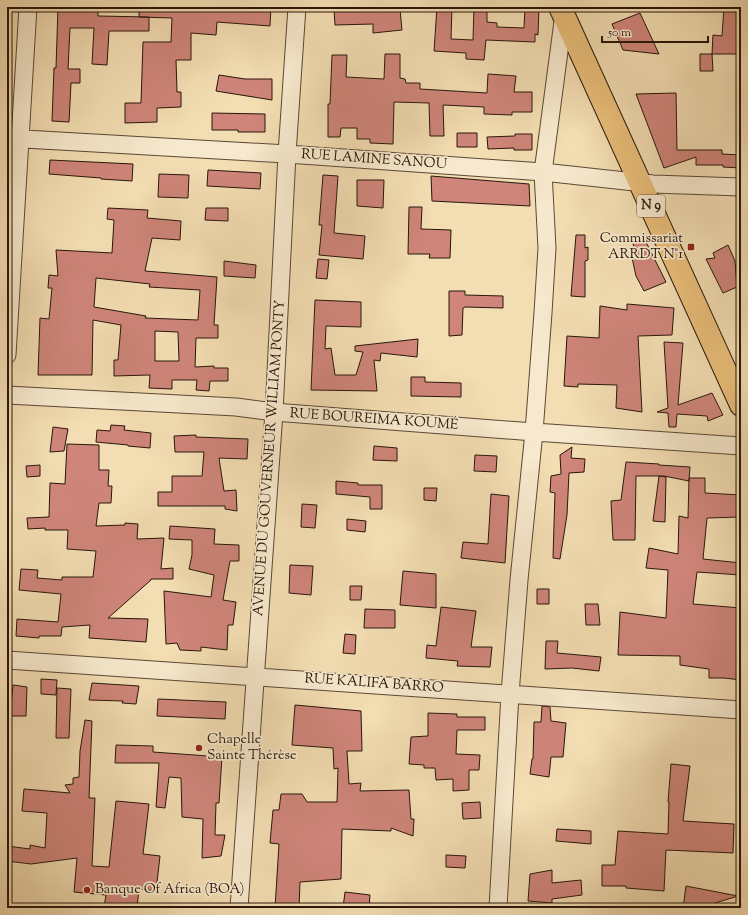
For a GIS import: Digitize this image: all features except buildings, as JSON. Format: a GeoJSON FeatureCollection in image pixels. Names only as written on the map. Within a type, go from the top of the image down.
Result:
{"type":"FeatureCollection","features":[{"type":"Feature","properties":{"kind":"main road","name":"N 9"},"geometry":{"type":"LineString","coordinates":[[566,9],[647,183],[741,377]]}},
{"type":"Feature","properties":{"kind":"main road","name":"N 9"},"geometry":{"type":"LineString","coordinates":[[647,183],[741,405]]}},
{"type":"Feature","properties":{"kind":"street"},"geometry":{"type":"LineString","coordinates":[[7,355],[13,138],[28,7]]}},
{"type":"Feature","properties":{"kind":"street","name":"AVENUE DU GOUVERNEUR WILLIAM PONTY"},"geometry":{"type":"LineString","coordinates":[[239,908],[274,412],[297,7]]}},
{"type":"Feature","properties":{"kind":"street"},"geometry":{"type":"LineString","coordinates":[[498,908],[510,694],[519,580],[534,432],[547,248],[543,172],[566,9]]}},
{"type":"Feature","properties":{"kind":"street","name":"RUE LAMINE SANOU"},"geometry":{"type":"LineString","coordinates":[[13,138],[288,154],[543,172],[647,183],[741,187]]}},
{"type":"Feature","properties":{"kind":"street","name":"RUE BOUREIMA KOUMÉ"},"geometry":{"type":"LineString","coordinates":[[7,395],[236,407],[274,412],[741,446]]}},
{"type":"Feature","properties":{"kind":"street","name":"RUE KALIFA BARRO"},"geometry":{"type":"LineString","coordinates":[[7,660],[741,710]]}},
{"type":"Feature","properties":{"kind":"place","name":"Commissariat ARRDT N°1"},"geometry":{"type":"Point","coordinates":[691,247]}},
{"type":"Feature","properties":{"kind":"place","name":"Chapelle Sainte Thérèse"},"geometry":{"type":"Point","coordinates":[199,748]}},
{"type":"Feature","properties":{"kind":"place","name":"Banque Of Africa (BOA)"},"geometry":{"type":"Point","coordinates":[87,890]}}]}
